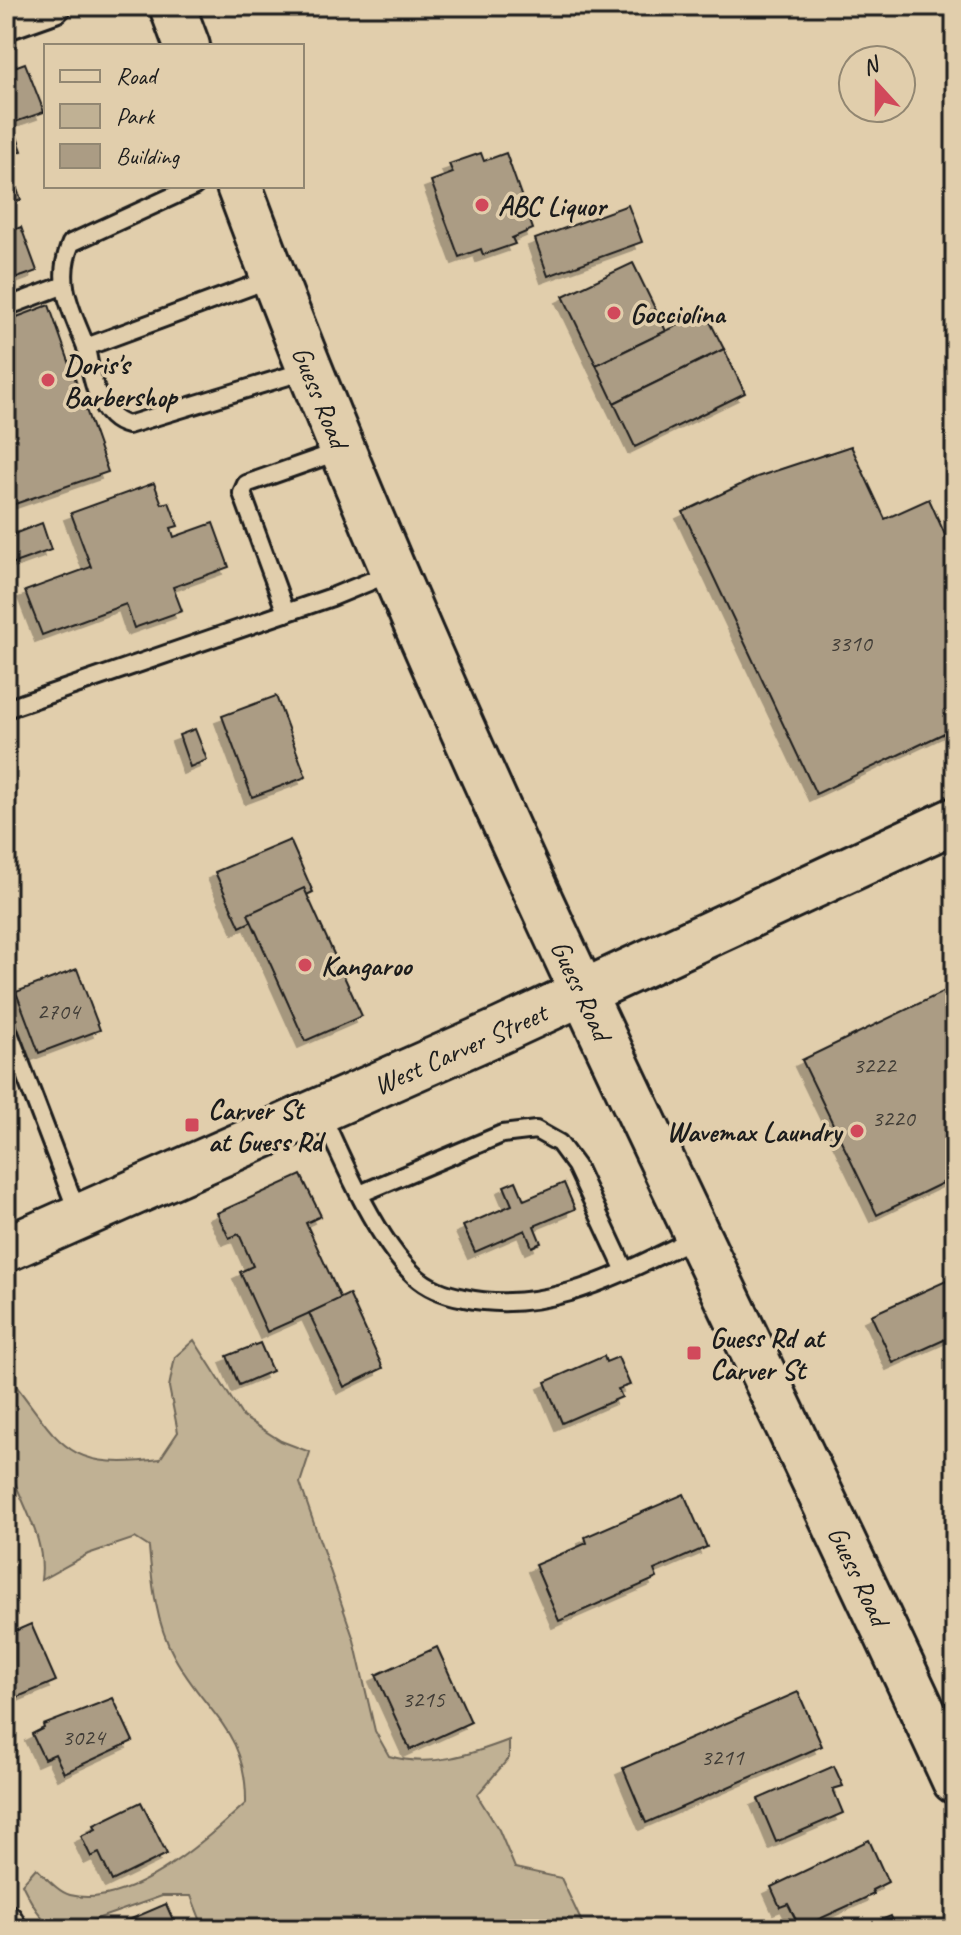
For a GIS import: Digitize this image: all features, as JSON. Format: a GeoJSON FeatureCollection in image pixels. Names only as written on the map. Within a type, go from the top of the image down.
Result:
{"type":"FeatureCollection","features":[{"type":"Feature","properties":{"kind":"main road"},"geometry":{"type":"LineString","coordinates":[[172,6],[186,44]]}},
{"type":"Feature","properties":{"kind":"main road","name":"Guess Road"},"geometry":{"type":"LineString","coordinates":[[240,188],[308,370],[394,572],[586,992],[955,1781]]}},
{"type":"Feature","properties":{"kind":"main road","name":"West Carver Street"},"geometry":{"type":"LineString","coordinates":[[6,1249],[586,992],[955,820]]}},
{"type":"Feature","properties":{"kind":"street"},"geometry":{"type":"LineString","coordinates":[[6,23],[54,6]]}},
{"type":"Feature","properties":{"kind":"street"},"geometry":{"type":"LineString","coordinates":[[6,1921],[10,1929]]}},
{"type":"Feature","properties":{"kind":"lane"},"geometry":{"type":"LineString","coordinates":[[191,188],[71,243],[63,262],[62,286],[86,347],[97,394],[111,417],[128,425],[308,370]]}},
{"type":"Feature","properties":{"kind":"lane"},"geometry":{"type":"LineString","coordinates":[[86,347],[273,278]]}},
{"type":"Feature","properties":{"kind":"lane"},"geometry":{"type":"LineString","coordinates":[[6,307],[62,286]]}},
{"type":"Feature","properties":{"kind":"lane"},"geometry":{"type":"LineString","coordinates":[[286,613],[242,493],[246,484],[341,450]]}},
{"type":"Feature","properties":{"kind":"lane"},"geometry":{"type":"LineString","coordinates":[[6,709],[286,613],[394,572]]}},
{"type":"Feature","properties":{"kind":"lane"},"geometry":{"type":"LineString","coordinates":[[6,1025],[79,1218]]}},
{"type":"Feature","properties":{"kind":"lane"},"geometry":{"type":"LineString","coordinates":[[320,1111],[391,1249],[417,1278],[447,1295],[493,1304],[542,1302],[625,1271],[700,1236]]}},
{"type":"Feature","properties":{"kind":"lane"},"geometry":{"type":"LineString","coordinates":[[362,1193],[502,1134],[536,1130],[559,1143],[576,1166],[625,1271]]}},
{"type":"Feature","properties":{"kind":"green space"},"geometry":{"type":"Polygon","coordinates":[[[194,1340],[243,1417],[281,1441],[310,1452],[300,1483],[354,1640],[375,1731],[389,1756],[419,1761],[449,1758],[509,1740],[509,1758],[477,1795],[499,1830],[515,1868],[561,1878],[585,1929],[204,1929],[191,1896],[162,1896],[68,1929],[52,1925],[34,1907],[22,1884],[36,1868],[56,1887],[70,1895],[93,1897],[117,1892],[165,1868],[210,1835],[246,1803],[245,1778],[232,1740],[186,1676],[163,1631],[153,1589],[149,1547],[135,1538],[88,1554],[41,1580],[42,1564],[36,1534],[5,1451],[6,1373],[53,1434],[82,1455],[102,1461],[160,1459],[178,1432],[169,1387],[175,1357],[194,1340]]]}},
{"type":"Feature","properties":{"kind":"building"},"geometry":{"type":"Polygon","coordinates":[[[25,63],[44,112],[12,123],[22,151],[6,157],[6,70],[25,63]]]}},
{"type":"Feature","properties":{"kind":"building","name":"ABC Liquor"},"geometry":{"type":"Polygon","coordinates":[[[481,153],[484,161],[506,153],[533,229],[512,238],[515,244],[483,255],[481,249],[459,257],[431,181],[453,173],[449,164],[481,153]]]}},
{"type":"Feature","properties":{"kind":"building"},"geometry":{"type":"Polygon","coordinates":[[[6,160],[21,200],[6,205],[6,160]]]}},
{"type":"Feature","properties":{"kind":"building"},"geometry":{"type":"Polygon","coordinates":[[[628,205],[642,242],[548,276],[535,239],[628,205]]]}},
{"type":"Feature","properties":{"kind":"building"},"geometry":{"type":"Polygon","coordinates":[[[21,227],[37,271],[6,282],[6,233],[21,227]]]}},
{"type":"Feature","properties":{"kind":"building","name":"Gocciolina"},"geometry":{"type":"Polygon","coordinates":[[[633,263],[666,331],[596,365],[563,296],[633,263]]]}},
{"type":"Feature","properties":{"kind":"building"},"geometry":{"type":"Polygon","coordinates":[[[49,305],[108,472],[6,507],[6,321],[49,305]]]}},
{"type":"Feature","properties":{"kind":"building"},"geometry":{"type":"Polygon","coordinates":[[[705,312],[724,349],[614,403],[596,365],[705,312]]]}},
{"type":"Feature","properties":{"kind":"building"},"geometry":{"type":"Polygon","coordinates":[[[724,349],[745,393],[635,447],[614,403],[724,349]]]}},
{"type":"Feature","properties":{"kind":"building"},"geometry":{"type":"Polygon","coordinates":[[[851,446],[885,519],[929,499],[955,557],[955,728],[816,794],[683,512],[757,477],[851,446]]]}},
{"type":"Feature","properties":{"kind":"building"},"geometry":{"type":"Polygon","coordinates":[[[154,483],[162,504],[169,502],[178,526],[171,528],[174,537],[213,523],[229,567],[173,587],[182,611],[134,628],[126,604],[42,635],[25,591],[91,567],[71,513],[154,483]]]}},
{"type":"Feature","properties":{"kind":"building"},"geometry":{"type":"Polygon","coordinates":[[[42,523],[51,550],[6,566],[6,537],[42,523]]]}},
{"type":"Feature","properties":{"kind":"building"},"geometry":{"type":"Polygon","coordinates":[[[276,696],[306,777],[252,797],[222,716],[276,696]]]}},
{"type":"Feature","properties":{"kind":"building"},"geometry":{"type":"Polygon","coordinates":[[[195,729],[207,760],[190,767],[179,735],[195,729]]]}},
{"type":"Feature","properties":{"kind":"building"},"geometry":{"type":"Polygon","coordinates":[[[6,837],[15,862],[6,866],[6,837]]]}},
{"type":"Feature","properties":{"kind":"building"},"geometry":{"type":"Polygon","coordinates":[[[290,840],[313,892],[240,927],[215,872],[290,840]]]}},
{"type":"Feature","properties":{"kind":"building","name":"Kangaroo"},"geometry":{"type":"Polygon","coordinates":[[[304,888],[362,1016],[305,1041],[248,914],[304,888]]]}},
{"type":"Feature","properties":{"kind":"building"},"geometry":{"type":"Polygon","coordinates":[[[77,969],[100,1030],[39,1053],[16,992],[77,969]]]}},
{"type":"Feature","properties":{"kind":"building"},"geometry":{"type":"Polygon","coordinates":[[[947,990],[955,1006],[955,1177],[877,1215],[802,1060],[947,990]]]}},
{"type":"Feature","properties":{"kind":"building"},"geometry":{"type":"Polygon","coordinates":[[[301,1175],[321,1216],[306,1223],[341,1299],[267,1332],[240,1272],[253,1266],[239,1234],[229,1238],[217,1213],[301,1175]]]}},
{"type":"Feature","properties":{"kind":"building"},"geometry":{"type":"Polygon","coordinates":[[[516,1181],[524,1200],[564,1183],[575,1209],[534,1226],[541,1243],[532,1247],[525,1230],[475,1252],[463,1226],[512,1205],[504,1186],[516,1181]]]}},
{"type":"Feature","properties":{"kind":"building"},"geometry":{"type":"Polygon","coordinates":[[[955,1277],[955,1335],[893,1363],[871,1315],[955,1277]]]}},
{"type":"Feature","properties":{"kind":"building"},"geometry":{"type":"Polygon","coordinates":[[[349,1294],[383,1368],[344,1387],[309,1313],[349,1294]]]}},
{"type":"Feature","properties":{"kind":"building"},"geometry":{"type":"Polygon","coordinates":[[[260,1343],[272,1371],[239,1385],[227,1356],[260,1343]]]}},
{"type":"Feature","properties":{"kind":"building"},"geometry":{"type":"Polygon","coordinates":[[[604,1356],[606,1362],[618,1357],[630,1385],[618,1389],[622,1397],[562,1423],[545,1382],[604,1356]]]}},
{"type":"Feature","properties":{"kind":"building"},"geometry":{"type":"Polygon","coordinates":[[[684,1494],[707,1547],[654,1570],[657,1578],[559,1621],[535,1565],[587,1543],[585,1537],[684,1494]]]}},
{"type":"Feature","properties":{"kind":"building"},"geometry":{"type":"Polygon","coordinates":[[[31,1624],[56,1681],[13,1699],[6,1683],[6,1635],[31,1624]]]}},
{"type":"Feature","properties":{"kind":"building"},"geometry":{"type":"Polygon","coordinates":[[[437,1647],[471,1722],[410,1750],[376,1675],[437,1647]]]}},
{"type":"Feature","properties":{"kind":"building"},"geometry":{"type":"Polygon","coordinates":[[[798,1692],[822,1746],[646,1823],[623,1768],[798,1692]]]}},
{"type":"Feature","properties":{"kind":"building"},"geometry":{"type":"Polygon","coordinates":[[[113,1698],[133,1741],[64,1773],[55,1754],[44,1759],[32,1734],[44,1728],[43,1725],[113,1698]]]}},
{"type":"Feature","properties":{"kind":"building"},"geometry":{"type":"Polygon","coordinates":[[[834,1766],[843,1786],[833,1789],[843,1813],[776,1842],[758,1799],[834,1766]]]}},
{"type":"Feature","properties":{"kind":"building"},"geometry":{"type":"Polygon","coordinates":[[[141,1802],[167,1854],[112,1881],[99,1853],[91,1857],[81,1836],[96,1829],[94,1825],[141,1802]]]}},
{"type":"Feature","properties":{"kind":"building"},"geometry":{"type":"Polygon","coordinates":[[[869,1840],[888,1882],[872,1890],[874,1894],[800,1928],[788,1904],[780,1907],[771,1887],[869,1840]]]}},
{"type":"Feature","properties":{"kind":"building"},"geometry":{"type":"Polygon","coordinates":[[[166,1904],[177,1929],[127,1929],[124,1922],[166,1904]]]}},
{"type":"Feature","properties":{"kind":"building"},"geometry":{"type":"Polygon","coordinates":[[[891,1916],[896,1929],[858,1929],[891,1916]]]}},
{"type":"Feature","properties":{"kind":"place","name":"ABC Liquor"},"geometry":{"type":"Point","coordinates":[482,205]}},
{"type":"Feature","properties":{"kind":"place","name":"Gocciolina"},"geometry":{"type":"Point","coordinates":[614,313]}},
{"type":"Feature","properties":{"kind":"place","name":"Doris's Barbershop"},"geometry":{"type":"Point","coordinates":[48,380]}},
{"type":"Feature","properties":{"kind":"place","name":"Kangaroo"},"geometry":{"type":"Point","coordinates":[305,965]}},
{"type":"Feature","properties":{"kind":"place","name":"Carver St at Guess Rd"},"geometry":{"type":"Point","coordinates":[192,1125]}},
{"type":"Feature","properties":{"kind":"place","name":"Wavemax Laundry"},"geometry":{"type":"Point","coordinates":[857,1131]}},
{"type":"Feature","properties":{"kind":"place","name":"Guess Rd at Carver St"},"geometry":{"type":"Point","coordinates":[694,1353]}}]}
